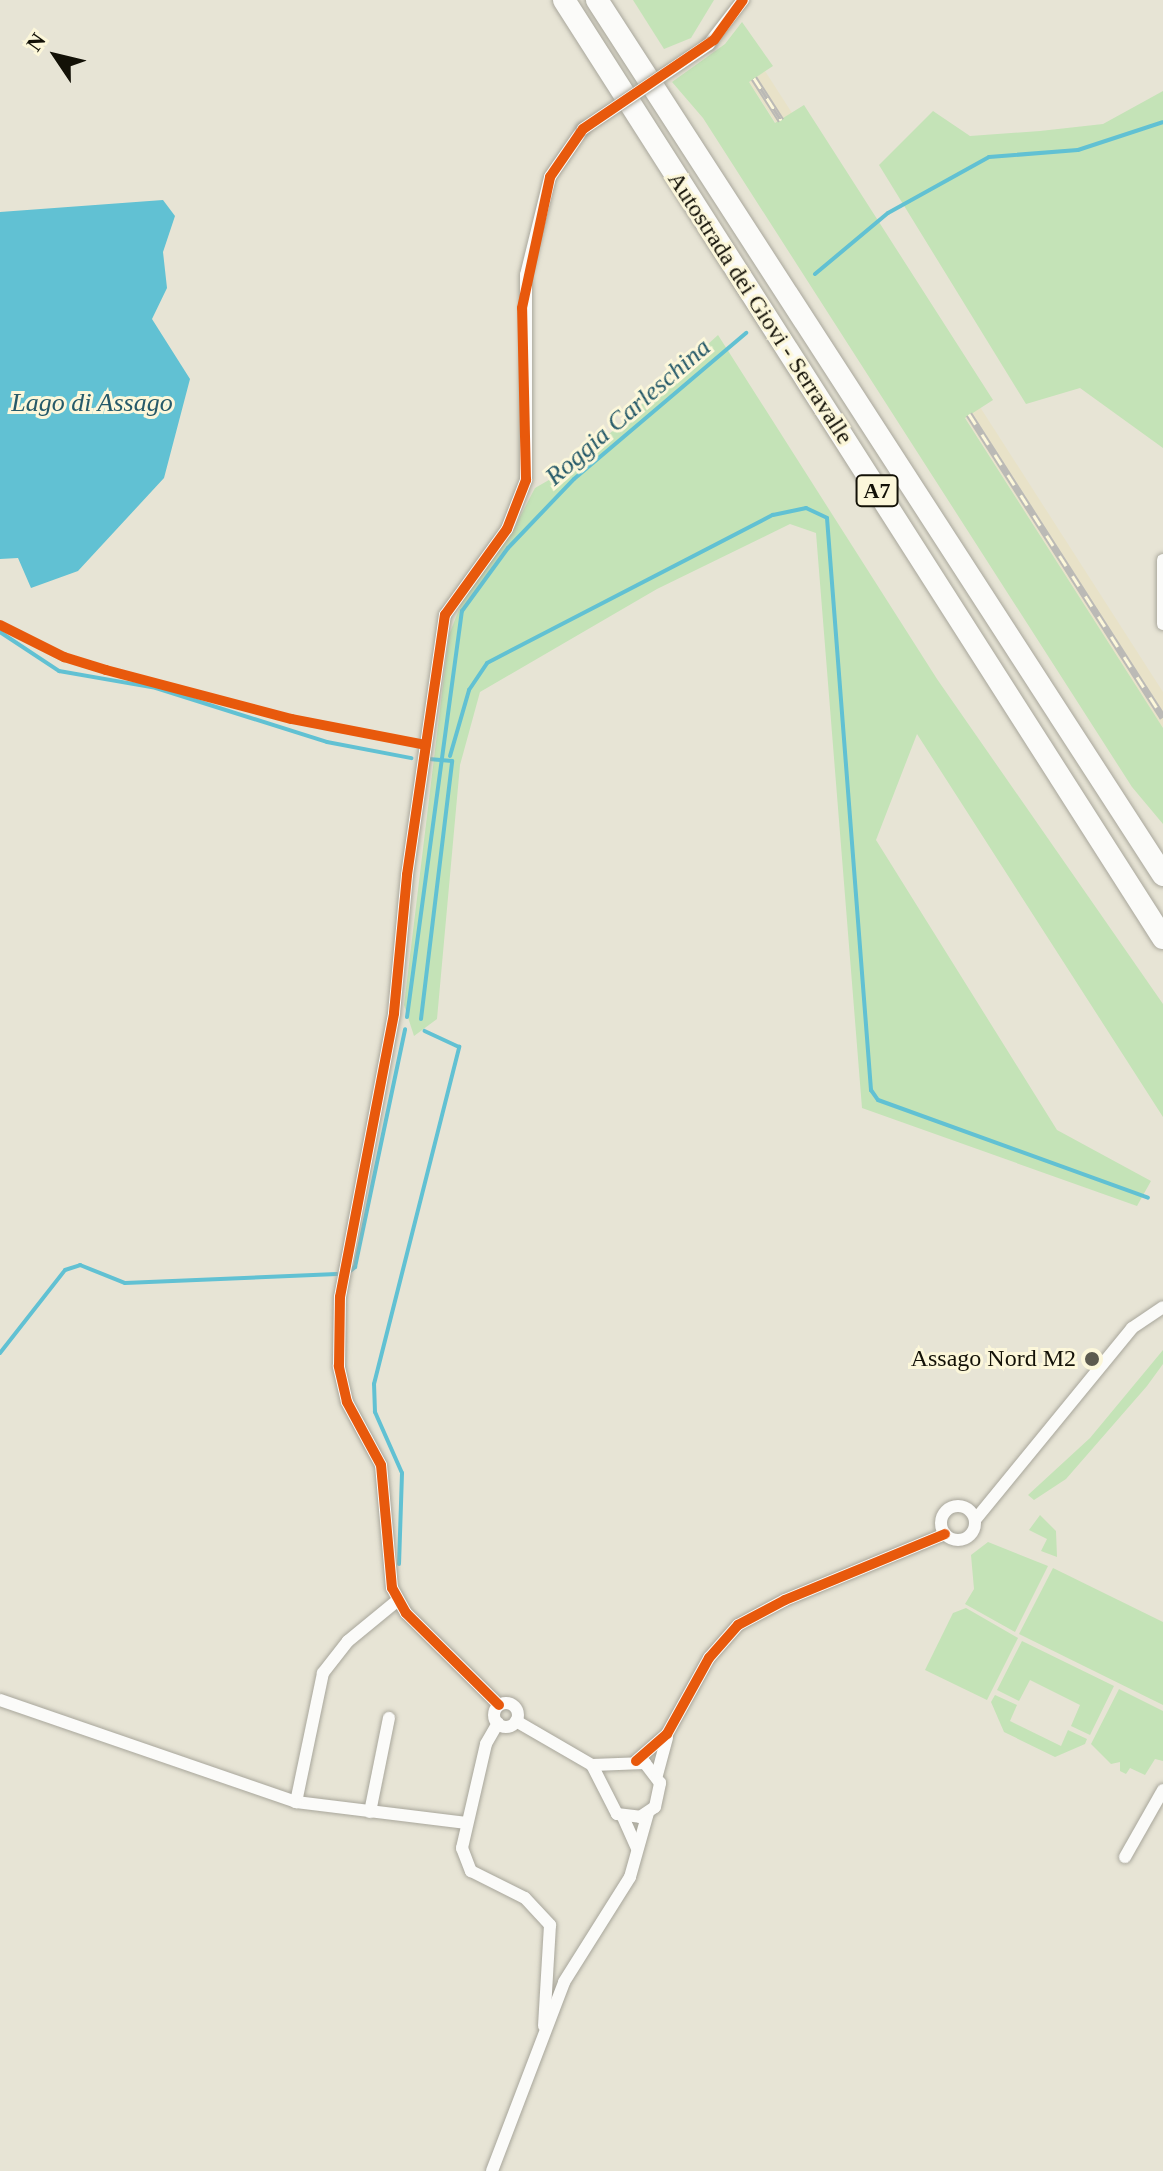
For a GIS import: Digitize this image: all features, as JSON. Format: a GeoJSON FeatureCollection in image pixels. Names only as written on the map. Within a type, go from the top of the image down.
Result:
{"type":"FeatureCollection","features":[{"type":"Feature","properties":{"kind":"highway","name":"Autostrada dei Giovi - Serravalle"},"geometry":{"type":"LineString","coordinates":[[564,0],[1163,938]]}},
{"type":"Feature","properties":{"kind":"highway","name":"Autostrada dei Giovi - Serravalle"},"geometry":{"type":"LineString","coordinates":[[597,0],[1163,875]]}},
{"type":"Feature","properties":{"kind":"street"},"geometry":{"type":"LineString","coordinates":[[516,1721],[515,1707],[499,1705],[398,1600],[386,1561],[381,1465],[347,1402],[339,1366],[340,1297],[394,1013],[407,875],[445,615],[507,529],[526,480],[526,275],[550,177],[583,129],[709,44],[743,0]]}},
{"type":"Feature","properties":{"kind":"street"},"geometry":{"type":"LineString","coordinates":[[1163,560],[1163,624]]}},
{"type":"Feature","properties":{"kind":"street"},"geometry":{"type":"LineString","coordinates":[[492,2171],[575,1960],[630,1877],[648,1813],[659,1800],[657,1775],[667,1734],[709,1658],[738,1625],[785,1600],[945,1534],[965,1539],[975,1520],[1132,1328],[1163,1307]]}},
{"type":"Feature","properties":{"kind":"street"},"geometry":{"type":"LineString","coordinates":[[945,1534],[942,1517],[954,1506],[965,1507],[975,1520]]}},
{"type":"Feature","properties":{"kind":"street"},"geometry":{"type":"LineString","coordinates":[[296,1802],[317,1689],[333,1656],[398,1600]]}},
{"type":"Feature","properties":{"kind":"street"},"geometry":{"type":"LineString","coordinates":[[0,1700],[296,1802],[467,1823]]}},
{"type":"Feature","properties":{"kind":"street"},"geometry":{"type":"LineString","coordinates":[[499,1705],[498,1723],[486,1744],[467,1823],[464,1862],[487,1881],[525,1898],[550,1925],[544,2033]]}},
{"type":"Feature","properties":{"kind":"street"},"geometry":{"type":"LineString","coordinates":[[370,1812],[389,1718]]}},
{"type":"Feature","properties":{"kind":"street"},"geometry":{"type":"LineString","coordinates":[[498,1723],[516,1721],[592,1765],[636,1761],[667,1734]]}},
{"type":"Feature","properties":{"kind":"street"},"geometry":{"type":"LineString","coordinates":[[636,1761],[657,1775]]}},
{"type":"Feature","properties":{"kind":"street"},"geometry":{"type":"LineString","coordinates":[[603,1788],[620,1763]]}},
{"type":"Feature","properties":{"kind":"street"},"geometry":{"type":"LineString","coordinates":[[592,1765],[606,1803],[623,1817],[637,1848]]}},
{"type":"Feature","properties":{"kind":"street"},"geometry":{"type":"LineString","coordinates":[[1125,1857],[1163,1790]]}},
{"type":"Feature","properties":{"kind":"street"},"geometry":{"type":"LineString","coordinates":[[623,1817],[648,1813]]}},
{"type":"Feature","properties":{"kind":"shaded area"},"geometry":{"type":"Polygon","coordinates":[[[765,71],[792,113],[776,123],[749,82],[765,71]]]}},
{"type":"Feature","properties":{"kind":"shaded area"},"geometry":{"type":"Polygon","coordinates":[[[980,407],[1163,692],[1163,728],[965,417],[980,407]]]}},
{"type":"Feature","properties":{"kind":"green space"},"geometry":{"type":"Polygon","coordinates":[[[633,0],[714,0],[691,38],[664,49],[633,0]]]}},
{"type":"Feature","properties":{"kind":"green space"},"geometry":{"type":"Polygon","coordinates":[[[742,22],[773,66],[749,82],[775,123],[804,105],[993,400],[965,418],[1163,728],[1163,824],[1132,787],[703,118],[672,82],[725,44],[742,22]]]}},
{"type":"Feature","properties":{"kind":"green space"},"geometry":{"type":"Polygon","coordinates":[[[1163,91],[1163,448],[1080,388],[1026,404],[879,165],[933,111],[970,136],[1040,131],[1103,124],[1163,91]]]}},
{"type":"Feature","properties":{"kind":"green space"},"geometry":{"type":"Polygon","coordinates":[[[718,335],[937,679],[1163,1004],[1163,1117],[917,734],[876,840],[1057,1130],[1151,1181],[1137,1206],[862,1108],[816,533],[790,524],[657,589],[480,692],[460,765],[437,1019],[414,1036],[404,1005],[449,635],[465,594],[512,532],[535,488],[575,465],[718,335]]]}},
{"type":"Feature","properties":{"kind":"green space"},"geometry":{"type":"Polygon","coordinates":[[[1163,1350],[1163,1364],[1147,1386],[1066,1479],[1034,1500],[1028,1495],[1090,1438],[1163,1350]]]}},
{"type":"Feature","properties":{"kind":"green space"},"geometry":{"type":"Polygon","coordinates":[[[1040,1515],[1056,1531],[1057,1557],[1041,1551],[1047,1539],[1029,1530],[1040,1515]]]}},
{"type":"Feature","properties":{"kind":"green space"},"geometry":{"type":"Polygon","coordinates":[[[988,1542],[1048,1566],[1015,1632],[965,1604],[974,1589],[971,1555],[988,1542]]]}},
{"type":"Feature","properties":{"kind":"green space"},"geometry":{"type":"Polygon","coordinates":[[[1053,1568],[1163,1622],[1163,1705],[1019,1634],[1053,1568]]]}},
{"type":"Feature","properties":{"kind":"green space"},"geometry":{"type":"Polygon","coordinates":[[[966,1608],[1018,1638],[987,1700],[925,1670],[953,1613],[966,1608]]]}},
{"type":"Feature","properties":{"kind":"green space"},"geometry":{"type":"Polygon","coordinates":[[[1022,1641],[1114,1686],[1090,1735],[1071,1726],[1080,1705],[1030,1680],[1019,1701],[997,1690],[1022,1641]]]}},
{"type":"Feature","properties":{"kind":"green space"},"geometry":{"type":"Polygon","coordinates":[[[1119,1689],[1163,1711],[1163,1761],[1155,1759],[1145,1775],[1130,1768],[1126,1774],[1120,1771],[1120,1762],[1111,1764],[1091,1744],[1119,1689]]]}},
{"type":"Feature","properties":{"kind":"green space"},"geometry":{"type":"Polygon","coordinates":[[[995,1695],[1017,1705],[1010,1721],[1061,1746],[1068,1730],[1087,1739],[1085,1744],[1055,1757],[1004,1732],[991,1702],[995,1695]]]}},
{"type":"Feature","properties":{"kind":"water","name":"Lago di Assago"},"geometry":{"type":"Polygon","coordinates":[[[163,200],[175,216],[163,252],[167,288],[152,319],[190,379],[164,478],[78,571],[31,588],[18,558],[0,559],[0,212],[163,200]]]}},
{"type":"Feature","properties":{"kind":"waterway","name":"Roggia Carleschina"},"geometry":{"type":"LineString","coordinates":[[815,274],[888,213],[989,157],[1078,150],[1163,122]]}},
{"type":"Feature","properties":{"kind":"waterway","name":"Roggia Carleschina"},"geometry":{"type":"LineString","coordinates":[[407,1017],[462,611],[508,548],[574,479],[746,333]]}},
{"type":"Feature","properties":{"kind":"waterway"},"geometry":{"type":"LineString","coordinates":[[450,756],[469,690],[487,663],[773,515],[806,508],[827,518],[871,1090],[878,1100],[1148,1198]]}},
{"type":"Feature","properties":{"kind":"waterway"},"geometry":{"type":"LineString","coordinates":[[0,632],[59,671],[156,688],[327,742],[411,758]]}},
{"type":"Feature","properties":{"kind":"waterway"},"geometry":{"type":"LineString","coordinates":[[421,1019],[452,761],[429,759]]}},
{"type":"Feature","properties":{"kind":"waterway","name":"Roggia Carleschina"},"geometry":{"type":"LineString","coordinates":[[349,1272],[355,1267],[405,1029]]}},
{"type":"Feature","properties":{"kind":"waterway"},"geometry":{"type":"LineString","coordinates":[[399,1564],[402,1473],[375,1412],[374,1384],[459,1047],[424,1031]]}},
{"type":"Feature","properties":{"kind":"waterway","name":"Roggia Carleschina"},"geometry":{"type":"LineString","coordinates":[[0,1353],[65,1270],[80,1265],[125,1283],[337,1274]]}},
{"type":"Feature","properties":{"kind":"railway"},"geometry":{"type":"LineString","coordinates":[[754,78],[781,120]]}},
{"type":"Feature","properties":{"kind":"railway"},"geometry":{"type":"LineString","coordinates":[[969,414],[1163,717]]}},
{"type":"Feature","properties":{"kind":"cycle path"},"geometry":{"type":"LineString","coordinates":[[499,1705],[406,1613],[392,1588],[381,1465],[347,1402],[339,1366],[340,1297],[394,1013],[407,875],[445,615],[507,529],[526,480],[522,308],[550,177],[583,129],[714,40],[743,0]]}},
{"type":"Feature","properties":{"kind":"cycle path"},"geometry":{"type":"LineString","coordinates":[[0,625],[64,657],[106,670],[292,719],[426,745]]}},
{"type":"Feature","properties":{"kind":"cycle path"},"geometry":{"type":"LineString","coordinates":[[636,1761],[667,1734],[709,1658],[738,1625],[785,1600],[945,1534]]}},
{"type":"Feature","properties":{"kind":"place","name":"Assago Nord M2"},"geometry":{"type":"Point","coordinates":[1092,1359]}}]}
